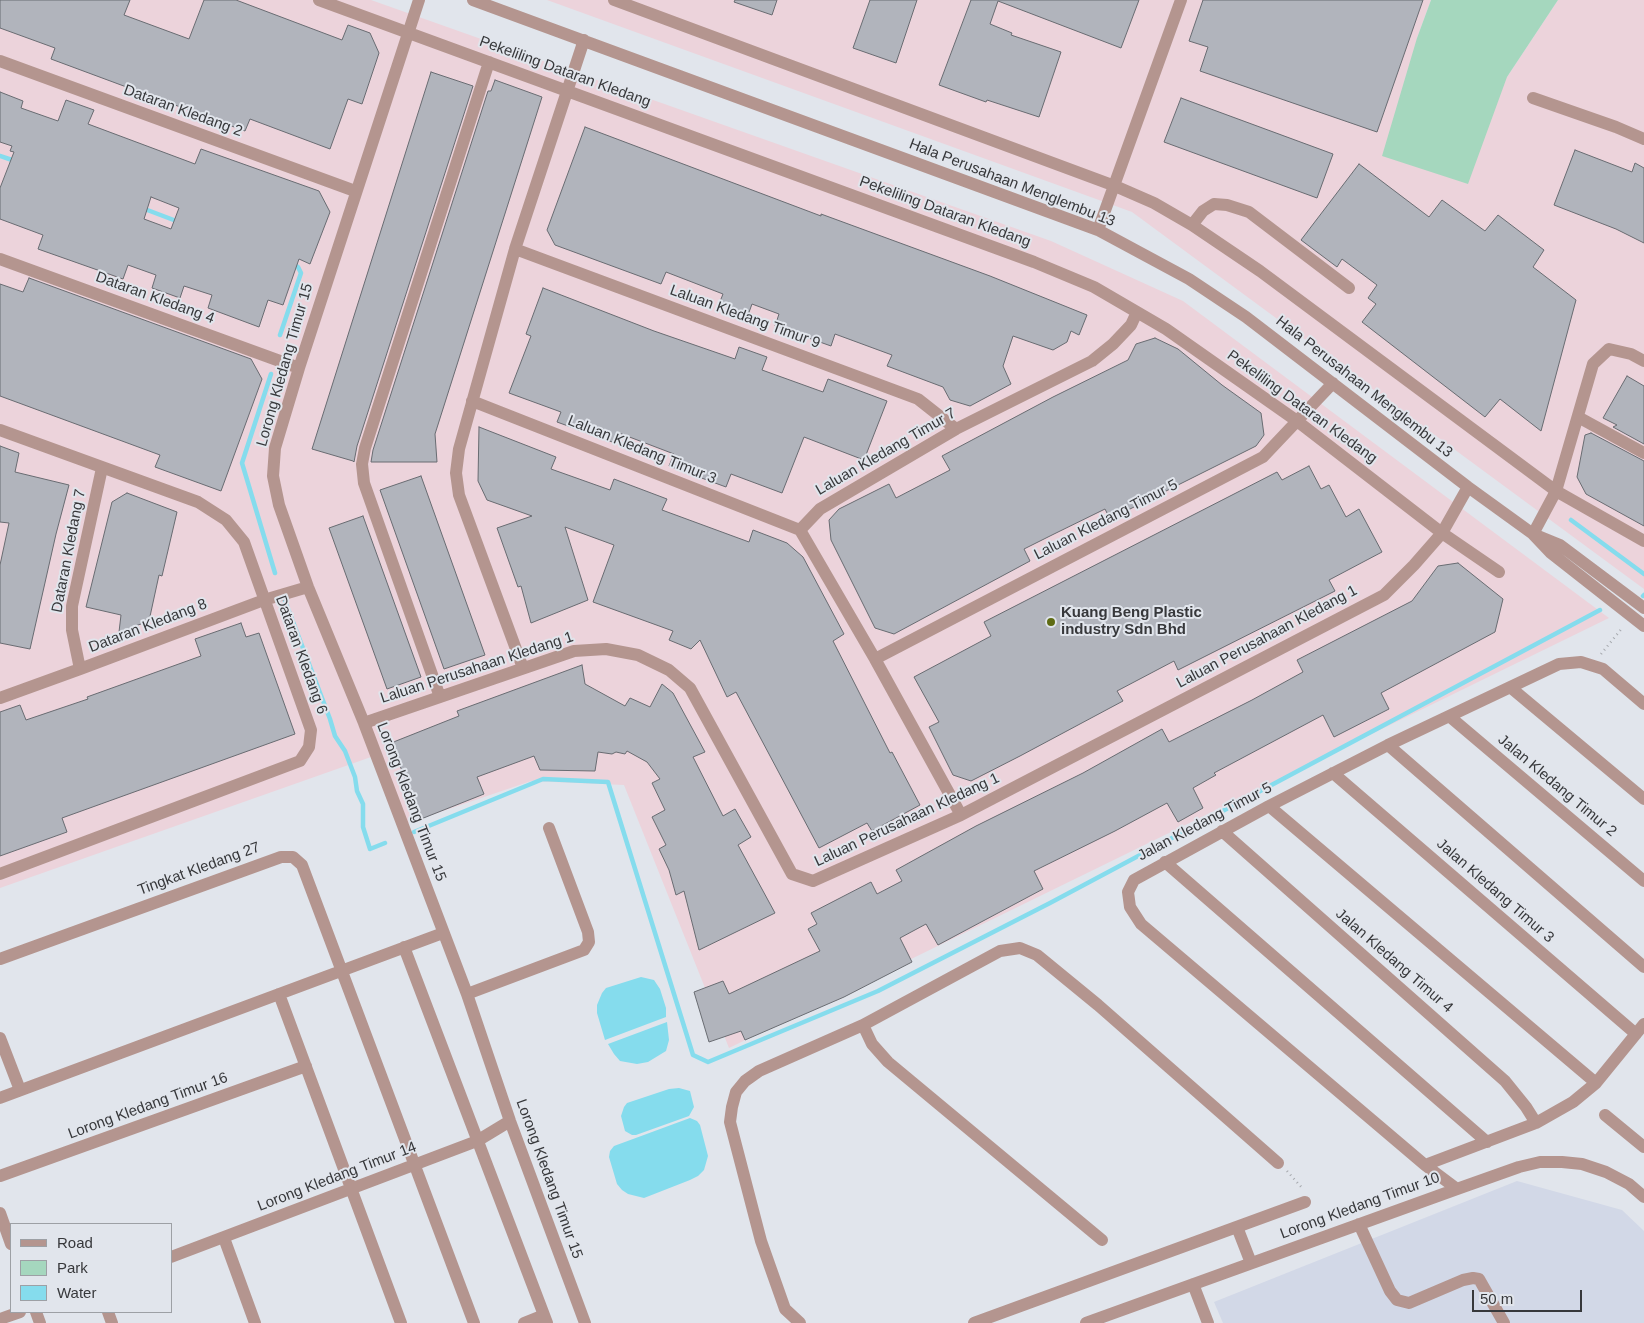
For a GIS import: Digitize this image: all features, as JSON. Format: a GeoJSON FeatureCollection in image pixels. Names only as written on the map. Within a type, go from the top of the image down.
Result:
{"type":"FeatureCollection","features":[{"type":"Feature","properties":{"kind":"street","name":"Pekeliling Dataran Kledang"},"geometry":{"type":"LineString","coordinates":[[318,0],[567,90],[1094,287],[1166,329],[1298,421],[1442,533],[1498,572]]}},
{"type":"Feature","properties":{"kind":"street","name":"Lorong Kledang Timur 15"},"geometry":{"type":"LineString","coordinates":[[418,0],[299,368],[275,448],[273,476],[279,505],[308,587],[364,723],[467,994],[510,1121],[585,1323]]}},
{"type":"Feature","properties":{"kind":"street","name":"Hala Perusahaan Menglembu 13"},"geometry":{"type":"LineString","coordinates":[[473,0],[1098,230],[1189,279],[1246,317],[1468,488],[1533,534],[1551,553],[1644,626]]}},
{"type":"Feature","properties":{"kind":"street","name":"Hala Perusahaan Menglembu 13"},"geometry":{"type":"LineString","coordinates":[[614,0],[1115,186],[1154,203],[1192,224],[1260,271],[1556,491],[1644,541]]}},
{"type":"Feature","properties":{"kind":"street"},"geometry":{"type":"LineString","coordinates":[[1098,230],[1181,0]]}},
{"type":"Feature","properties":{"kind":"street"},"geometry":{"type":"LineString","coordinates":[[523,668],[459,495],[456,473],[459,449],[515,249],[584,40]]}},
{"type":"Feature","properties":{"kind":"street","name":"Dataran Kledang 2"},"geometry":{"type":"LineString","coordinates":[[0,61],[355,191]]}},
{"type":"Feature","properties":{"kind":"street"},"geometry":{"type":"LineString","coordinates":[[440,697],[364,483],[362,464],[365,448],[490,62]]}},
{"type":"Feature","properties":{"kind":"street"},"geometry":{"type":"LineString","coordinates":[[1533,98],[1616,127],[1644,139]]}},
{"type":"Feature","properties":{"kind":"street"},"geometry":{"type":"LineString","coordinates":[[1192,224],[1203,211],[1214,204],[1227,204],[1248,212],[1349,288]]}},
{"type":"Feature","properties":{"kind":"street","name":"Laluan Kledang Timur 9"},"geometry":{"type":"LineString","coordinates":[[515,249],[918,399],[956,429]]}},
{"type":"Feature","properties":{"kind":"street","name":"Dataran Kledang 4"},"geometry":{"type":"LineString","coordinates":[[0,259],[299,368]]}},
{"type":"Feature","properties":{"kind":"street","name":"Laluan Kledang Timur 7"},"geometry":{"type":"LineString","coordinates":[[800,530],[820,509],[956,429],[1092,361],[1113,344],[1131,325],[1137,312]]}},
{"type":"Feature","properties":{"kind":"street"},"geometry":{"type":"LineString","coordinates":[[1533,534],[1556,491],[1593,364],[1609,350],[1631,354],[1644,361]]}},
{"type":"Feature","properties":{"kind":"street","name":"Laluan Kledang Timur 5"},"geometry":{"type":"LineString","coordinates":[[875,659],[1263,457],[1332,383]]}},
{"type":"Feature","properties":{"kind":"street","name":"Laluan Kledang Timur 3"},"geometry":{"type":"LineString","coordinates":[[472,401],[800,530]]}},
{"type":"Feature","properties":{"kind":"street"},"geometry":{"type":"LineString","coordinates":[[1578,417],[1644,453]]}},
{"type":"Feature","properties":{"kind":"street","name":"Dataran Kledang 6"},"geometry":{"type":"LineString","coordinates":[[0,430],[198,502],[226,520],[244,542],[311,730],[309,747],[300,762],[0,874]]}},
{"type":"Feature","properties":{"kind":"street","name":"Dataran Kledang 7"},"geometry":{"type":"LineString","coordinates":[[80,669],[72,630],[72,606],[102,468]]}},
{"type":"Feature","properties":{"kind":"street","name":"Laluan Perusahaan Kledang 1"},"geometry":{"type":"LineString","coordinates":[[364,723],[574,651],[606,649],[638,655],[669,670],[690,688],[792,874],[813,881],[961,815],[1384,594],[1414,565],[1442,533],[1468,488]]}},
{"type":"Feature","properties":{"kind":"street"},"geometry":{"type":"LineString","coordinates":[[800,530],[875,659],[961,815]]}},
{"type":"Feature","properties":{"kind":"street","name":"Hala Perusahaan Menglembu 13"},"geometry":{"type":"LineString","coordinates":[[1533,534],[1560,545],[1644,608]]}},
{"type":"Feature","properties":{"kind":"street","name":"Dataran Kledang 8"},"geometry":{"type":"LineString","coordinates":[[0,698],[264,600],[308,587]]}},
{"type":"Feature","properties":{"kind":"street","name":"Jalan Kledang Timur 5"},"geometry":{"type":"LineString","coordinates":[[1457,1188],[1426,1165],[1141,924],[1130,907],[1128,892],[1134,880],[1165,862],[1388,745],[1559,664],[1581,662],[1598,667]]}},
{"type":"Feature","properties":{"kind":"street"},"geometry":{"type":"LineString","coordinates":[[1598,667],[1644,704]]}},
{"type":"Feature","properties":{"kind":"street"},"geometry":{"type":"LineString","coordinates":[[1510,687],[1644,800]]}},
{"type":"Feature","properties":{"kind":"street","name":"Jalan Kledang Timur 2"},"geometry":{"type":"LineString","coordinates":[[1449,716],[1644,881]]}},
{"type":"Feature","properties":{"kind":"street"},"geometry":{"type":"LineString","coordinates":[[1388,745],[1644,967]]}},
{"type":"Feature","properties":{"kind":"street","name":"Jalan Kledang Timur 3"},"geometry":{"type":"LineString","coordinates":[[1334,774],[1640,1029]]}},
{"type":"Feature","properties":{"kind":"street"},"geometry":{"type":"LineString","coordinates":[[1270,806],[1596,1083]]}},
{"type":"Feature","properties":{"kind":"street"},"geometry":{"type":"LineString","coordinates":[[467,994],[584,950],[589,942],[588,932],[549,828]]}},
{"type":"Feature","properties":{"kind":"street","name":"Jalan Kledang Timur 4"},"geometry":{"type":"LineString","coordinates":[[1222,831],[1505,1081],[1536,1123]]}},
{"type":"Feature","properties":{"kind":"street","name":"Tingkat Kledang 27"},"geometry":{"type":"LineString","coordinates":[[0,959],[282,857],[293,857],[302,865],[341,970]]}},
{"type":"Feature","properties":{"kind":"street"},"geometry":{"type":"LineString","coordinates":[[1165,862],[1487,1142]]}},
{"type":"Feature","properties":{"kind":"street"},"geometry":{"type":"LineString","coordinates":[[0,1098],[443,933]]}},
{"type":"Feature","properties":{"kind":"street"},"geometry":{"type":"LineString","coordinates":[[404,947],[546,1319],[524,1323]]}},
{"type":"Feature","properties":{"kind":"street"},"geometry":{"type":"LineString","coordinates":[[800,1323],[785,1309],[761,1241],[730,1122],[736,1092],[745,1080],[759,1071],[863,1026],[1000,952],[1020,948],[1036,955],[1098,1005],[1278,1163]]}},
{"type":"Feature","properties":{"kind":"street"},"geometry":{"type":"LineString","coordinates":[[341,970],[474,1323]]}},
{"type":"Feature","properties":{"kind":"street"},"geometry":{"type":"LineString","coordinates":[[280,994],[401,1323]]}},
{"type":"Feature","properties":{"kind":"street"},"geometry":{"type":"LineString","coordinates":[[863,1026],[872,1044],[888,1062],[1102,1240]]}},
{"type":"Feature","properties":{"kind":"street"},"geometry":{"type":"LineString","coordinates":[[1426,1165],[1536,1123],[1573,1102],[1596,1083],[1640,1029]]}},
{"type":"Feature","properties":{"kind":"street"},"geometry":{"type":"LineString","coordinates":[[0,1038],[20,1090]]}},
{"type":"Feature","properties":{"kind":"street","name":"Lorong Kledang Timur 16"},"geometry":{"type":"LineString","coordinates":[[0,1176],[306,1066]]}},
{"type":"Feature","properties":{"kind":"street"},"geometry":{"type":"LineString","coordinates":[[1605,1115],[1644,1147]]}},
{"type":"Feature","properties":{"kind":"street","name":"Lorong Kledang Timur 14"},"geometry":{"type":"LineString","coordinates":[[172,1258],[477,1141],[510,1121]]}},
{"type":"Feature","properties":{"kind":"street","name":"Lorong Kledang Timur 10"},"geometry":{"type":"LineString","coordinates":[[1086,1323],[1457,1188],[1519,1167],[1540,1162],[1582,1164],[1606,1172],[1629,1184],[1644,1197]]}},
{"type":"Feature","properties":{"kind":"street"},"geometry":{"type":"LineString","coordinates":[[974,1323],[1306,1202]]}},
{"type":"Feature","properties":{"kind":"street"},"geometry":{"type":"LineString","coordinates":[[0,1212],[10,1241]]}},
{"type":"Feature","properties":{"kind":"street"},"geometry":{"type":"LineString","coordinates":[[1359,1224],[1390,1291],[1397,1300],[1409,1303],[1463,1280],[1479,1279],[1504,1323]]}},
{"type":"Feature","properties":{"kind":"street"},"geometry":{"type":"LineString","coordinates":[[1237,1227],[1251,1263]]}},
{"type":"Feature","properties":{"kind":"street"},"geometry":{"type":"LineString","coordinates":[[224,1238],[255,1323]]}},
{"type":"Feature","properties":{"kind":"street"},"geometry":{"type":"LineString","coordinates":[[1193,1284],[1208,1323]]}},
{"type":"Feature","properties":{"kind":"street"},"geometry":{"type":"LineString","coordinates":[[0,1319],[17,1313]]}},
{"type":"Feature","properties":{"kind":"path"},"geometry":{"type":"LineString","coordinates":[[1598,667],[1632,617]]}},
{"type":"Feature","properties":{"kind":"path"},"geometry":{"type":"LineString","coordinates":[[1278,1163],[1302,1186],[1307,1194],[1306,1202]]}},
{"type":"Feature","properties":{"kind":"shaded area"},"geometry":{"type":"Polygon","coordinates":[[[0,0],[371,0],[1051,241],[1183,301],[1609,618],[729,1048],[624,785],[531,781],[402,825],[371,757],[0,888],[0,0]]]}},
{"type":"Feature","properties":{"kind":"shaded area"},"geometry":{"type":"Polygon","coordinates":[[[547,0],[1431,0],[1417,38],[1507,77],[1558,0],[1644,0],[1644,589],[1132,212],[547,0]]]}},
{"type":"Feature","properties":{"kind":"shaded area"},"geometry":{"type":"Polygon","coordinates":[[[1517,1181],[1622,1210],[1644,1231],[1644,1323],[1223,1323],[1214,1302],[1517,1181]]]}},
{"type":"Feature","properties":{"kind":"green space"},"geometry":{"type":"Polygon","coordinates":[[[1431,0],[1558,0],[1507,77],[1468,184],[1382,156],[1417,38],[1431,0]]]}},
{"type":"Feature","properties":{"kind":"water"},"geometry":{"type":"Polygon","coordinates":[[[641,977],[654,980],[660,989],[666,1008],[666,1017],[605,1040],[597,1013],[597,1005],[602,993],[606,988],[641,977]]]}},
{"type":"Feature","properties":{"kind":"water"},"geometry":{"type":"Polygon","coordinates":[[[667,1022],[669,1040],[666,1051],[648,1062],[637,1064],[620,1061],[608,1044],[667,1022]]]}},
{"type":"Feature","properties":{"kind":"water"},"geometry":{"type":"Polygon","coordinates":[[[679,1088],[690,1091],[694,1107],[689,1116],[636,1135],[625,1131],[621,1116],[627,1103],[669,1089],[679,1088]]]}},
{"type":"Feature","properties":{"kind":"water"},"geometry":{"type":"Polygon","coordinates":[[[690,1118],[697,1121],[700,1125],[708,1156],[704,1170],[690,1180],[644,1198],[628,1194],[622,1190],[617,1184],[609,1157],[610,1151],[614,1146],[690,1118]]]}},
{"type":"Feature","properties":{"kind":"building"},"geometry":{"type":"Polygon","coordinates":[[[0,0],[130,0],[124,15],[189,39],[204,0],[236,0],[342,40],[348,25],[370,33],[379,53],[362,104],[348,99],[330,149],[250,119],[245,131],[51,59],[55,48],[0,28],[0,0]]]}},
{"type":"Feature","properties":{"kind":"building"},"geometry":{"type":"Polygon","coordinates":[[[735,0],[777,0],[772,15],[734,2],[735,0]]]}},
{"type":"Feature","properties":{"kind":"building"},"geometry":{"type":"Polygon","coordinates":[[[870,0],[917,0],[896,63],[853,48],[870,0]]]}},
{"type":"Feature","properties":{"kind":"building"},"geometry":{"type":"Polygon","coordinates":[[[971,0],[1139,0],[1121,48],[998,1],[990,24],[1012,33],[1011,35],[1061,52],[1039,117],[987,100],[986,102],[939,85],[971,0]]]}},
{"type":"Feature","properties":{"kind":"building"},"geometry":{"type":"Polygon","coordinates":[[[1203,0],[1423,0],[1377,132],[1200,71],[1208,47],[1189,41],[1203,0]]]}},
{"type":"Feature","properties":{"kind":"building"},"geometry":{"type":"Polygon","coordinates":[[[431,72],[473,86],[357,446],[354,462],[312,449],[431,72]]]}},
{"type":"Feature","properties":{"kind":"building"},"geometry":{"type":"Polygon","coordinates":[[[495,80],[542,97],[435,434],[437,462],[371,462],[373,450],[488,91],[491,91],[495,80]]]}},
{"type":"Feature","properties":{"kind":"building"},"geometry":{"type":"Polygon","coordinates":[[[0,92],[23,101],[21,108],[58,121],[66,100],[94,110],[88,124],[195,164],[201,149],[319,191],[330,212],[310,264],[299,259],[283,305],[268,300],[259,327],[208,308],[212,295],[184,286],[180,298],[152,288],[156,275],[128,265],[123,279],[38,249],[43,235],[0,219],[0,188],[14,152],[10,151],[12,146],[0,142],[0,92]],[[151,197],[144,219],[171,229],[179,208],[151,197]]]}},
{"type":"Feature","properties":{"kind":"building"},"geometry":{"type":"Polygon","coordinates":[[[1181,98],[1333,154],[1317,198],[1164,142],[1181,98]]]}},
{"type":"Feature","properties":{"kind":"building"},"geometry":{"type":"Polygon","coordinates":[[[585,127],[821,216],[821,214],[990,276],[1087,315],[1079,335],[1071,331],[1067,342],[1053,350],[1013,336],[1003,366],[1011,384],[970,406],[950,400],[943,387],[887,366],[892,355],[835,334],[831,346],[775,326],[779,314],[752,304],[748,315],[719,304],[723,294],[666,272],[661,284],[555,245],[547,230],[585,127]]]}},
{"type":"Feature","properties":{"kind":"building"},"geometry":{"type":"Polygon","coordinates":[[[1575,150],[1632,172],[1635,163],[1644,168],[1644,243],[1616,229],[1554,205],[1575,150]]]}},
{"type":"Feature","properties":{"kind":"building"},"geometry":{"type":"Polygon","coordinates":[[[1359,164],[1429,217],[1442,200],[1485,231],[1498,215],[1544,250],[1533,267],[1576,300],[1541,431],[1500,399],[1485,417],[1362,322],[1376,304],[1368,298],[1377,285],[1342,259],[1337,267],[1301,240],[1359,164]]]}},
{"type":"Feature","properties":{"kind":"building"},"geometry":{"type":"Polygon","coordinates":[[[29,278],[251,359],[262,379],[221,491],[155,467],[160,455],[0,396],[0,284],[23,292],[29,278]]]}},
{"type":"Feature","properties":{"kind":"building"},"geometry":{"type":"Polygon","coordinates":[[[543,288],[654,331],[735,359],[739,347],[767,357],[762,370],[823,392],[828,379],[887,401],[864,460],[804,437],[782,493],[731,474],[726,487],[669,466],[674,454],[619,433],[615,443],[557,422],[561,412],[509,393],[531,336],[526,334],[543,288]]]}},
{"type":"Feature","properties":{"kind":"building"},"geometry":{"type":"Polygon","coordinates":[[[1155,338],[1178,349],[1222,385],[1261,413],[1264,435],[1256,446],[1110,519],[1105,509],[1024,549],[1030,561],[894,634],[875,628],[831,540],[829,520],[839,509],[889,484],[896,498],[950,470],[942,456],[1053,397],[1128,360],[1136,344],[1155,338]]]}},
{"type":"Feature","properties":{"kind":"building"},"geometry":{"type":"Polygon","coordinates":[[[1627,376],[1644,386],[1644,444],[1613,427],[1617,425],[1603,418],[1627,376]]]}},
{"type":"Feature","properties":{"kind":"building"},"geometry":{"type":"Polygon","coordinates":[[[479,427],[556,457],[551,469],[610,490],[614,479],[667,499],[662,510],[749,542],[753,530],[787,543],[803,557],[844,634],[833,641],[890,753],[892,752],[920,805],[872,831],[867,823],[819,848],[736,692],[727,697],[700,640],[691,649],[669,640],[673,631],[593,602],[614,545],[565,527],[588,600],[531,623],[521,586],[518,587],[497,528],[532,516],[487,500],[478,481],[479,427]]]}},
{"type":"Feature","properties":{"kind":"building"},"geometry":{"type":"Polygon","coordinates":[[[1591,433],[1644,461],[1644,526],[1586,494],[1577,477],[1585,435],[1591,433]]]}},
{"type":"Feature","properties":{"kind":"building"},"geometry":{"type":"Polygon","coordinates":[[[0,446],[19,453],[15,472],[69,485],[30,649],[0,643],[0,565],[9,523],[0,522],[0,446]]]}},
{"type":"Feature","properties":{"kind":"building"},"geometry":{"type":"Polygon","coordinates":[[[1309,466],[1321,489],[1329,485],[1346,517],[1359,509],[1382,552],[1329,580],[1335,591],[1178,670],[1174,661],[1117,691],[1123,701],[1020,756],[971,781],[953,775],[929,727],[939,722],[914,677],[991,636],[984,622],[1277,472],[1282,480],[1309,466]]]}},
{"type":"Feature","properties":{"kind":"building"},"geometry":{"type":"Polygon","coordinates":[[[421,476],[485,655],[444,669],[380,490],[421,476]]]}},
{"type":"Feature","properties":{"kind":"building"},"geometry":{"type":"Polygon","coordinates":[[[127,493],[177,512],[162,576],[159,575],[149,621],[119,632],[121,615],[86,607],[112,502],[127,493]]]}},
{"type":"Feature","properties":{"kind":"building"},"geometry":{"type":"Polygon","coordinates":[[[363,516],[421,677],[387,689],[329,528],[363,516]]]}},
{"type":"Feature","properties":{"kind":"building"},"geometry":{"type":"Polygon","coordinates":[[[1458,563],[1503,599],[1495,632],[1381,693],[1389,709],[1334,737],[1323,715],[1214,773],[1216,775],[1193,788],[1203,808],[1178,822],[1167,803],[1034,871],[1043,889],[938,945],[926,924],[900,938],[912,962],[844,997],[745,1040],[741,1031],[709,1042],[694,992],[723,981],[729,994],[820,951],[808,929],[817,924],[811,913],[871,882],[877,894],[902,881],[896,870],[976,826],[1083,773],[1162,729],[1169,742],[1252,700],[1303,672],[1297,660],[1412,601],[1438,566],[1458,563]]]}},
{"type":"Feature","properties":{"kind":"building"},"geometry":{"type":"Polygon","coordinates":[[[241,623],[246,637],[259,633],[295,734],[62,818],[67,832],[0,856],[0,712],[20,705],[26,720],[88,699],[87,697],[201,656],[195,639],[241,623]]]}},
{"type":"Feature","properties":{"kind":"building"},"geometry":{"type":"Polygon","coordinates":[[[582,665],[585,684],[625,706],[630,698],[650,707],[662,684],[673,693],[705,752],[693,757],[723,816],[735,809],[751,837],[738,845],[775,913],[699,950],[684,891],[676,895],[669,870],[659,849],[666,845],[652,817],[665,810],[652,783],[660,779],[647,762],[627,751],[625,754],[598,752],[595,771],[540,770],[534,756],[477,777],[484,794],[421,819],[391,743],[459,716],[457,711],[582,665]]]}},
{"type":"Feature","properties":{"kind":"waterway"},"geometry":{"type":"LineString","coordinates":[[0,156],[15,161]]}},
{"type":"Feature","properties":{"kind":"waterway"},"geometry":{"type":"LineString","coordinates":[[142,208],[179,222]]}},
{"type":"Feature","properties":{"kind":"waterway"},"geometry":{"type":"LineString","coordinates":[[280,335],[301,273],[298,267],[292,264]]}},
{"type":"Feature","properties":{"kind":"waterway"},"geometry":{"type":"LineString","coordinates":[[271,374],[242,463],[275,573]]}},
{"type":"Feature","properties":{"kind":"waterway"},"geometry":{"type":"LineString","coordinates":[[1571,520],[1644,574]]}},
{"type":"Feature","properties":{"kind":"waterway"},"geometry":{"type":"LineString","coordinates":[[285,601],[335,736],[345,751],[355,777],[357,791],[363,804],[363,827],[370,849],[385,843]]}},
{"type":"Feature","properties":{"kind":"waterway"},"geometry":{"type":"LineString","coordinates":[[414,832],[543,779],[608,782],[693,1055],[708,1062],[878,991],[1050,903],[1600,610]]}},
{"type":"Feature","properties":{"kind":"place","name":"Kuang Beng Plastic industry Sdn Bhd"},"geometry":{"type":"Point","coordinates":[1051,622]}}]}
